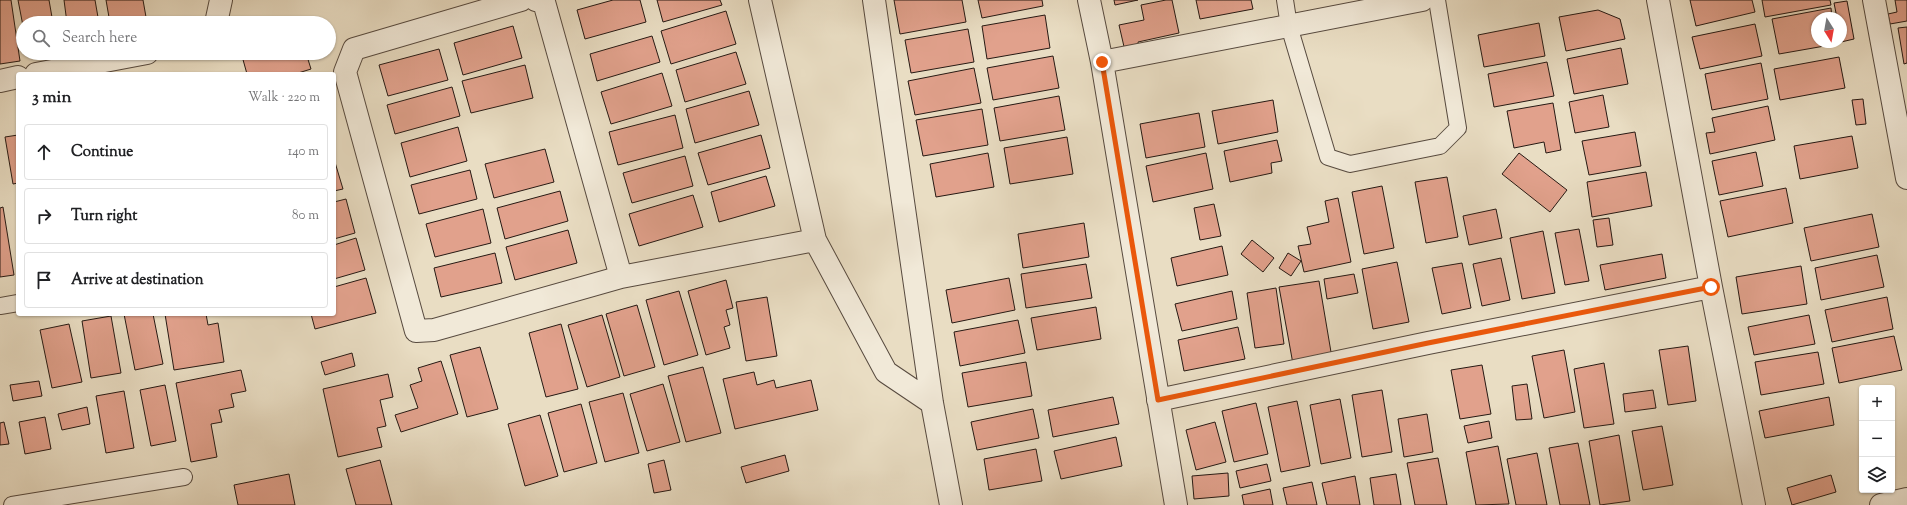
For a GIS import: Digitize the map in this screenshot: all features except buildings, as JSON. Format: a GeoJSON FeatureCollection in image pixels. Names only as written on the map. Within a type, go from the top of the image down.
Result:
{"type":"FeatureCollection","features":[{"type":"Feature","properties":{"kind":"street"},"geometry":{"type":"LineString","coordinates":[[218,16],[221,0]]}},
{"type":"Feature","properties":{"kind":"street"},"geometry":{"type":"LineString","coordinates":[[521,0],[354,49],[345,72],[416,332],[434,330],[621,277],[815,240]]}},
{"type":"Feature","properties":{"kind":"street"},"geometry":{"type":"LineString","coordinates":[[536,0],[544,2],[621,277]]}},
{"type":"Feature","properties":{"kind":"street"},"geometry":{"type":"LineString","coordinates":[[760,0],[815,240],[886,372],[932,403]]}},
{"type":"Feature","properties":{"kind":"street"},"geometry":{"type":"LineString","coordinates":[[874,0],[932,403],[951,505]]}},
{"type":"Feature","properties":{"kind":"street"},"geometry":{"type":"LineString","coordinates":[[1089,0],[1102,62],[1176,505]]}},
{"type":"Feature","properties":{"kind":"street"},"geometry":{"type":"LineString","coordinates":[[1102,62],[1422,0]]}},
{"type":"Feature","properties":{"kind":"street"},"geometry":{"type":"LineString","coordinates":[[1658,0],[1711,287],[1754,505]]}},
{"type":"Feature","properties":{"kind":"street"},"geometry":{"type":"LineString","coordinates":[[1874,0],[1907,178]]}},
{"type":"Feature","properties":{"kind":"street"},"geometry":{"type":"LineString","coordinates":[[47,72],[110,60]]}},
{"type":"Feature","properties":{"kind":"street"},"geometry":{"type":"LineString","coordinates":[[0,81],[16,77]]}},
{"type":"Feature","properties":{"kind":"street"},"geometry":{"type":"LineString","coordinates":[[1158,400],[1428,343],[1711,287]]}},
{"type":"Feature","properties":{"kind":"street"},"geometry":{"type":"LineString","coordinates":[[1881,505],[1907,498]]}},
{"type":"Feature","properties":{"kind":"lane"},"geometry":{"type":"LineString","coordinates":[[1285,0],[1289,26],[1328,157],[1350,164],[1440,146],[1458,128],[1437,0]]}},
{"type":"Feature","properties":{"kind":"lane"},"geometry":{"type":"LineString","coordinates":[[0,306],[16,302]]}},
{"type":"Feature","properties":{"kind":"lane"},"geometry":{"type":"LineString","coordinates":[[12,505],[184,477]]}},
{"type":"Feature","properties":{"kind":"route"},"geometry":{"type":"LineString","coordinates":[[1102,62],[1158,400],[1428,343],[1711,287]]}}]}
